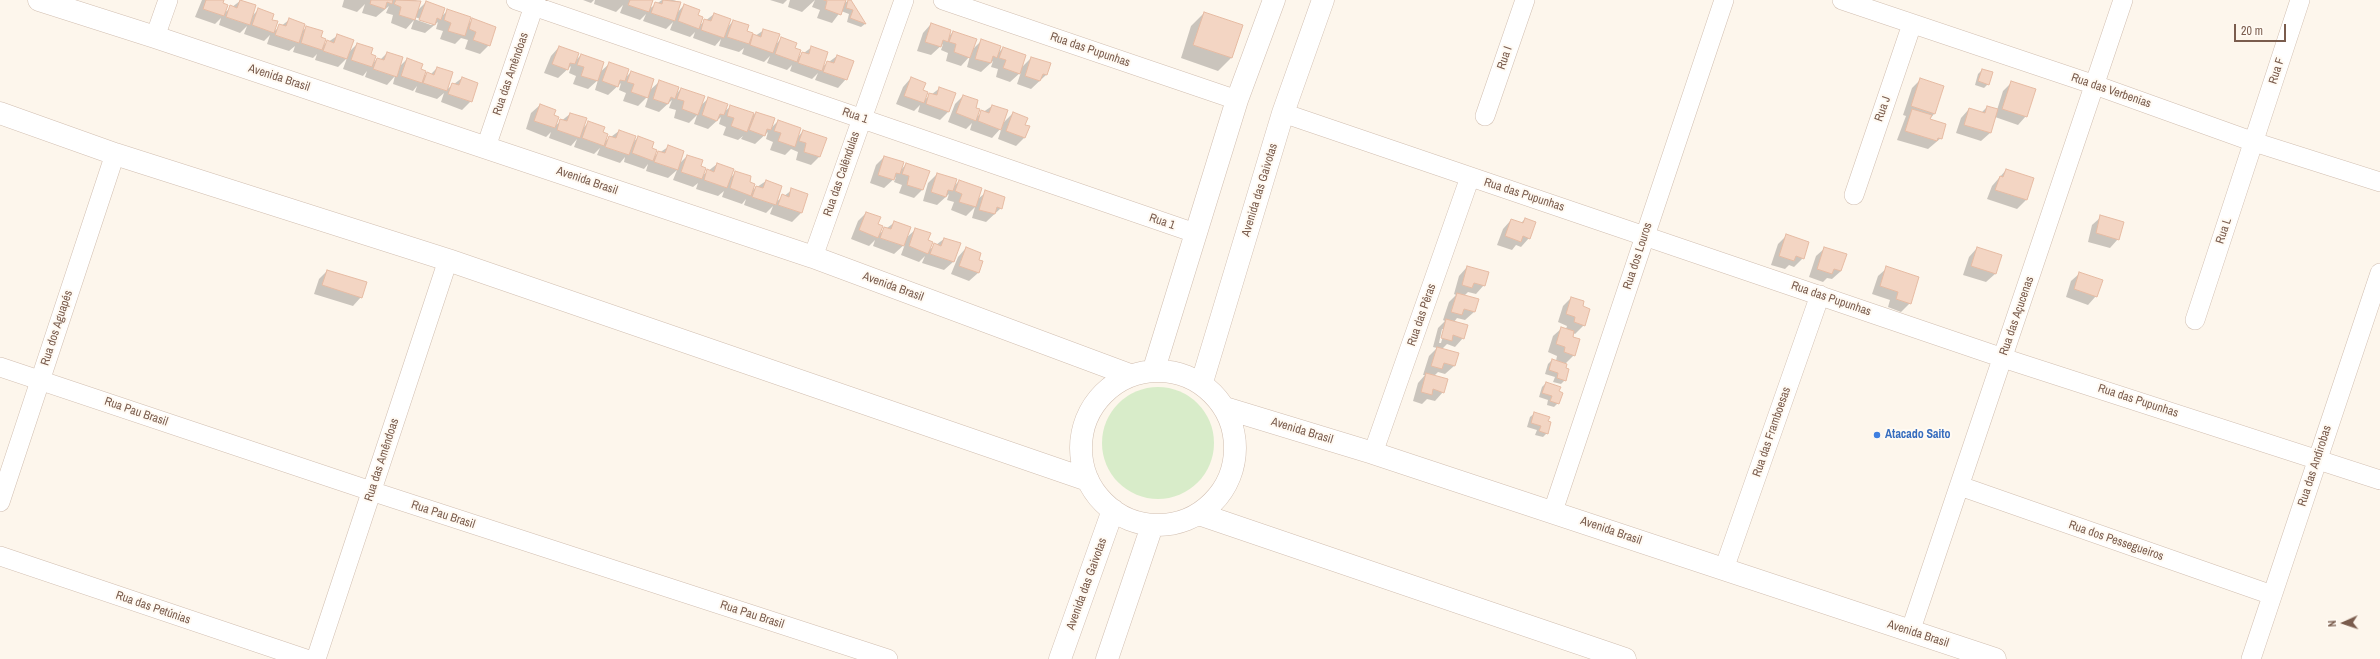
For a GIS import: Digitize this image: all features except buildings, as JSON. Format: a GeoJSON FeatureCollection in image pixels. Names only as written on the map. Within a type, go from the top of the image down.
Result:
{"type":"FeatureCollection","features":[{"type":"Feature","properties":{"kind":"street","name":"Avenida Brasil"},"geometry":{"type":"LineString","coordinates":[[39,0],[155,37],[813,257],[1130,375]]}},
{"type":"Feature","properties":{"kind":"street"},"geometry":{"type":"LineString","coordinates":[[155,37],[168,0]]}},
{"type":"Feature","properties":{"kind":"street","name":"Rua 1"},"geometry":{"type":"LineString","coordinates":[[516,0],[534,3],[862,119],[1195,233]]}},
{"type":"Feature","properties":{"kind":"street","name":"Rua das Calêndulas"},"geometry":{"type":"LineString","coordinates":[[813,257],[904,0]]}},
{"type":"Feature","properties":{"kind":"street","name":"Rua das Pupunhas"},"geometry":{"type":"LineString","coordinates":[[943,0],[1237,100]]}},
{"type":"Feature","properties":{"kind":"street"},"geometry":{"type":"LineString","coordinates":[[1154,370],[1237,100],[1274,0]]}},
{"type":"Feature","properties":{"kind":"street","name":"Avenida das Gaivotas"},"geometry":{"type":"LineString","coordinates":[[1202,382],[1283,113],[1323,0]]}},
{"type":"Feature","properties":{"kind":"street","name":"Rua I"},"geometry":{"type":"LineString","coordinates":[[1485,116],[1524,0]]}},
{"type":"Feature","properties":{"kind":"street","name":"Rua dos Louros"},"geometry":{"type":"LineString","coordinates":[[1553,512],[1724,0]]}},
{"type":"Feature","properties":{"kind":"street","name":"Rua das Verbenias"},"geometry":{"type":"LineString","coordinates":[[1842,0],[2095,85],[2254,142],[2380,182]]}},
{"type":"Feature","properties":{"kind":"street","name":"Rua das Açucenas"},"geometry":{"type":"LineString","coordinates":[[1910,632],[2123,0]]}},
{"type":"Feature","properties":{"kind":"street","name":"Rua F"},"geometry":{"type":"LineString","coordinates":[[2254,142],[2300,0]]}},
{"type":"Feature","properties":{"kind":"street","name":"Rua das Amêndoas"},"geometry":{"type":"LineString","coordinates":[[486,147],[534,3]]}},
{"type":"Feature","properties":{"kind":"street","name":"Rua J"},"geometry":{"type":"LineString","coordinates":[[1854,195],[1912,24]]}},
{"type":"Feature","properties":{"kind":"street"},"geometry":{"type":"LineString","coordinates":[[0,113],[115,154],[448,260],[1088,480]]}},
{"type":"Feature","properties":{"kind":"street","name":"Rua das Pupunhas"},"geometry":{"type":"LineString","coordinates":[[1283,113],[2003,358],[2318,458],[2380,480]]}},
{"type":"Feature","properties":{"kind":"street","name":"Rua L"},"geometry":{"type":"LineString","coordinates":[[2195,320],[2254,142]]}},
{"type":"Feature","properties":{"kind":"street","name":"Rua dos Aguapés"},"geometry":{"type":"LineString","coordinates":[[0,502],[115,154]]}},
{"type":"Feature","properties":{"kind":"street","name":"Rua das Pêras"},"geometry":{"type":"LineString","coordinates":[[1374,452],[1470,177]]}},
{"type":"Feature","properties":{"kind":"street","name":"Rua das Amêndoas"},"geometry":{"type":"LineString","coordinates":[[316,659],[448,260]]}},
{"type":"Feature","properties":{"kind":"street","name":"Rua das Andirobas"},"geometry":{"type":"LineString","coordinates":[[2251,659],[2380,273]]}},
{"type":"Feature","properties":{"kind":"street","name":"Rua das Framboesas"},"geometry":{"type":"LineString","coordinates":[[1724,570],[1820,295]]}},
{"type":"Feature","properties":{"kind":"street","name":"Rua Pau Brasil"},"geometry":{"type":"LineString","coordinates":[[0,367],[371,491],[888,659]]}},
{"type":"Feature","properties":{"kind":"street"},"geometry":{"type":"LineString","coordinates":[[1154,370],[1179,372],[1202,382],[1220,400],[1225,408],[1232,422],[1236,448],[1232,474],[1219,497],[1199,514],[1174,524],[1152,526],[1123,517],[1102,502],[1088,480],[1081,455],[1083,430],[1092,407],[1108,388],[1130,375],[1154,370]]}},
{"type":"Feature","properties":{"kind":"street","name":"Avenida Brasil"},"geometry":{"type":"LineString","coordinates":[[1225,408],[1374,452],[1724,570],[1995,659]]}},
{"type":"Feature","properties":{"kind":"street","name":"Rua dos Pessegueiros"},"geometry":{"type":"LineString","coordinates":[[1960,486],[2272,595]]}},
{"type":"Feature","properties":{"kind":"street","name":"Avenida das Gaivotas"},"geometry":{"type":"LineString","coordinates":[[1060,659],[1113,510]]}},
{"type":"Feature","properties":{"kind":"street"},"geometry":{"type":"LineString","coordinates":[[1199,514],[1625,659]]}},
{"type":"Feature","properties":{"kind":"street"},"geometry":{"type":"LineString","coordinates":[[1107,659],[1152,526]]}},
{"type":"Feature","properties":{"kind":"street","name":"Rua das Petúnias"},"geometry":{"type":"LineString","coordinates":[[0,556],[306,659]]}},
{"type":"Feature","properties":{"kind":"green space"},"geometry":{"type":"Polygon","coordinates":[[[1158,387],[1180,391],[1198,403],[1210,421],[1214,443],[1210,465],[1198,483],[1180,495],[1158,499],[1136,495],[1118,483],[1106,465],[1102,443],[1106,421],[1118,403],[1136,391],[1158,387]]]}},
{"type":"Feature","properties":{"kind":"place","name":"Atacado Saito"},"geometry":{"type":"Point","coordinates":[1877,435]}}]}
